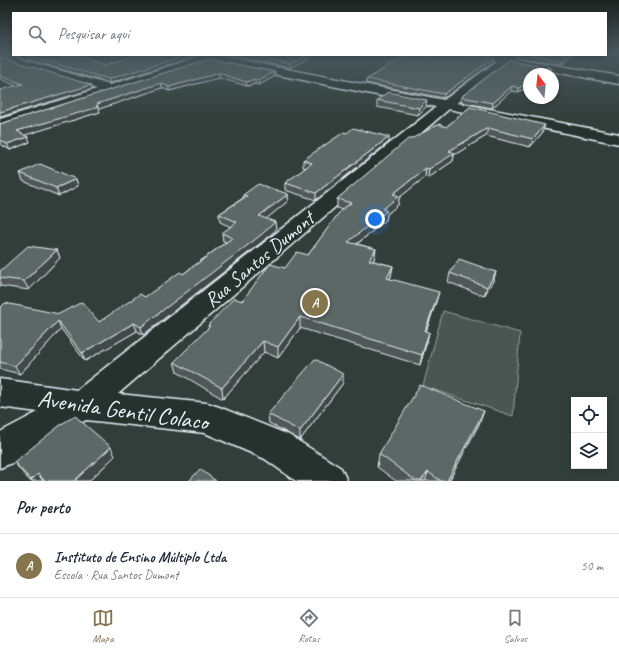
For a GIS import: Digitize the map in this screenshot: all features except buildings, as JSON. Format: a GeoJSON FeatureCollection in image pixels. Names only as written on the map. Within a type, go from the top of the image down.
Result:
{"type":"FeatureCollection","features":[{"type":"Feature","properties":{"kind":"street"},"geometry":{"type":"LineString","coordinates":[[62,74],[108,88]]}},
{"type":"Feature","properties":{"kind":"street"},"geometry":{"type":"LineString","coordinates":[[0,124],[150,74]]}},
{"type":"Feature","properties":{"kind":"street"},"geometry":{"type":"LineString","coordinates":[[298,74],[619,139]]}},
{"type":"Feature","properties":{"kind":"street","name":"Rua Santos Dumont"},"geometry":{"type":"LineString","coordinates":[[0,452],[82,405],[484,74]]}},
{"type":"Feature","properties":{"kind":"street"},"geometry":{"type":"LineString","coordinates":[[600,74],[619,78]]}},
{"type":"Feature","properties":{"kind":"street"},"geometry":{"type":"LineString","coordinates":[[0,119],[108,88]]}},
{"type":"Feature","properties":{"kind":"street","name":"Avenida Gentil Colaco"},"geometry":{"type":"LineString","coordinates":[[0,393],[82,405],[207,418],[278,447],[328,481]]}},
{"type":"Feature","properties":{"kind":"shaded area"},"geometry":{"type":"Polygon","coordinates":[[[443,311],[520,333],[513,416],[423,386],[443,311]]]}},
{"type":"Feature","properties":{"kind":"place","name":"Instituto de Ensino Múltiplo Ltda"},"geometry":{"type":"Point","coordinates":[315,303]}}]}
